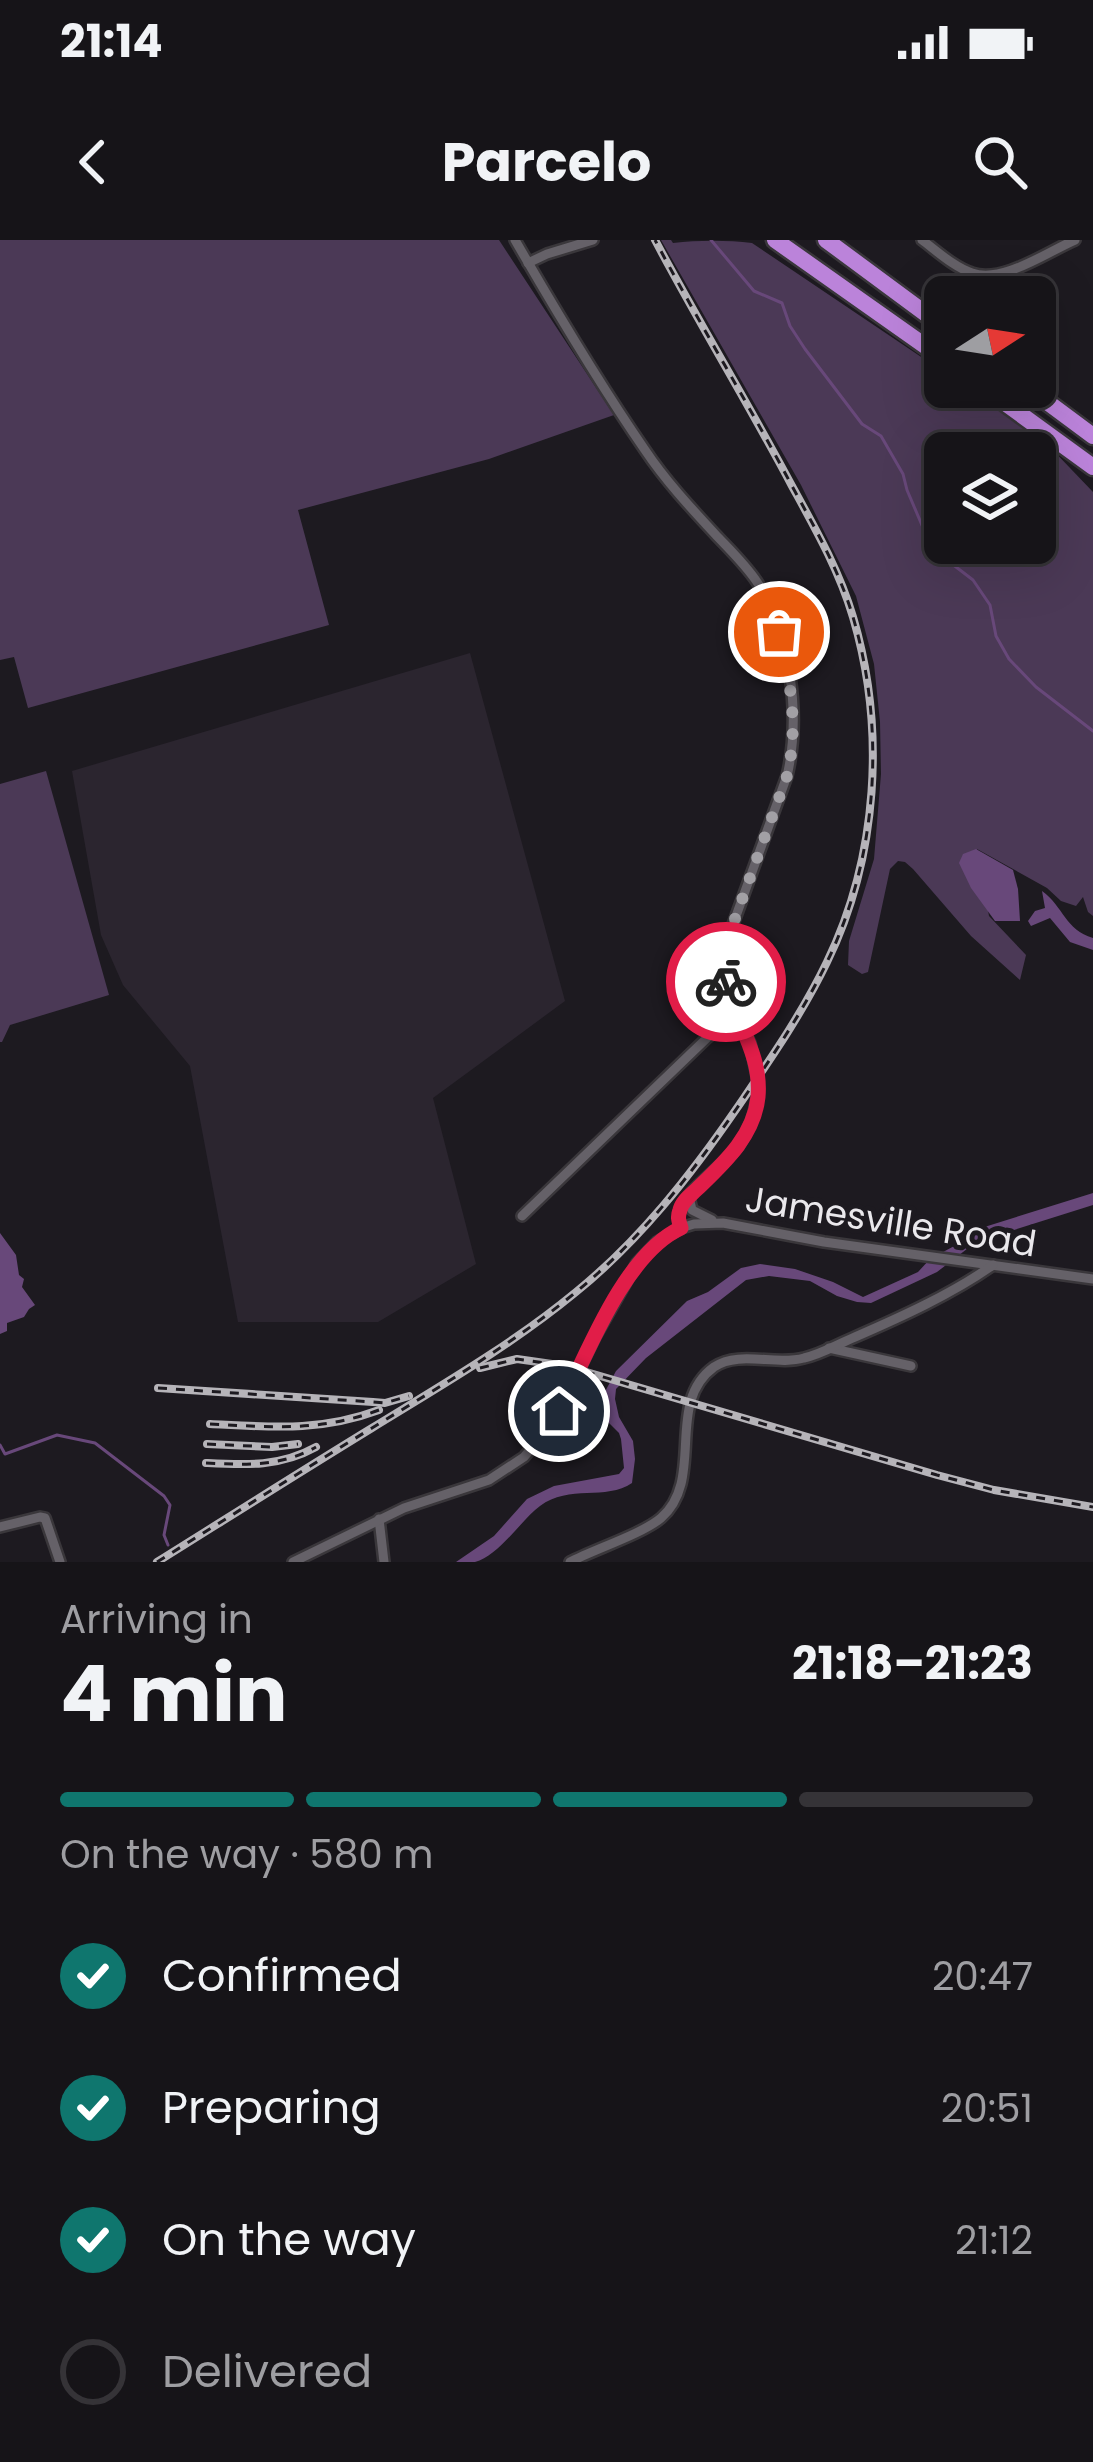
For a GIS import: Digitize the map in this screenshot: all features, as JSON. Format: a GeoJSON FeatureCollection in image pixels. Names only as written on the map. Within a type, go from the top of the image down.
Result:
{"type":"FeatureCollection","features":[{"type":"Feature","properties":{"kind":"highway"},"geometry":{"type":"LineString","coordinates":[[775,240],[924,345]]}},
{"type":"Feature","properties":{"kind":"highway"},"geometry":{"type":"LineString","coordinates":[[826,240],[924,312]]}},
{"type":"Feature","properties":{"kind":"highway"},"geometry":{"type":"LineString","coordinates":[[1012,408],[1093,467]]}},
{"type":"Feature","properties":{"kind":"highway"},"geometry":{"type":"LineString","coordinates":[[1055,408],[1093,436]]}},
{"type":"Feature","properties":{"kind":"street"},"geometry":{"type":"LineString","coordinates":[[293,1562],[379,1519],[488,1480],[524,1456],[559,1411],[637,1263],[653,1245],[681,1228],[679,1213],[689,1197],[737,1148],[756,1109],[758,1074],[727,986],[725,955],[793,750],[791,689],[779,632],[756,581],[654,462],[514,240]]}},
{"type":"Feature","properties":{"kind":"street"},"geometry":{"type":"LineString","coordinates":[[528,263],[593,240]]}},
{"type":"Feature","properties":{"kind":"street"},"geometry":{"type":"LineString","coordinates":[[922,240],[960,268],[990,277],[1075,240]]}},
{"type":"Feature","properties":{"kind":"street"},"geometry":{"type":"LineString","coordinates":[[522,1216],[708,1036],[737,1016]]}},
{"type":"Feature","properties":{"kind":"street"},"geometry":{"type":"LineString","coordinates":[[689,1197],[698,1215],[723,1222]]}},
{"type":"Feature","properties":{"kind":"street","name":"Jamesville Road"},"geometry":{"type":"LineString","coordinates":[[681,1228],[723,1222],[824,1242],[1093,1279]]}},
{"type":"Feature","properties":{"kind":"street"},"geometry":{"type":"LineString","coordinates":[[571,1562],[653,1523],[672,1505],[680,1490],[689,1407],[708,1372],[731,1360],[800,1360],[886,1323],[993,1265]]}},
{"type":"Feature","properties":{"kind":"street"},"geometry":{"type":"LineString","coordinates":[[829,1348],[911,1366]]}},
{"type":"Feature","properties":{"kind":"street"},"geometry":{"type":"LineString","coordinates":[[0,1527],[45,1519],[60,1562]]}},
{"type":"Feature","properties":{"kind":"street"},"geometry":{"type":"LineString","coordinates":[[379,1519],[384,1562]]}},
{"type":"Feature","properties":{"kind":"shaded area"},"geometry":{"type":"Polygon","coordinates":[[[0,240],[499,240],[614,415],[489,459],[298,510],[329,625],[28,708],[14,657],[0,660],[0,240]]]}},
{"type":"Feature","properties":{"kind":"shaded area"},"geometry":{"type":"Polygon","coordinates":[[[661,240],[752,243],[924,359],[924,408],[996,408],[1030,432],[924,432],[924,564],[1056,564],[1056,453],[1093,492],[1093,916],[1083,897],[1076,906],[1061,901],[1047,888],[977,849],[989,916],[1026,955],[1020,980],[971,936],[913,869],[898,861],[890,869],[868,972],[862,974],[848,965],[849,941],[874,859],[881,774],[874,664],[856,596],[801,485],[661,240]]]}},
{"type":"Feature","properties":{"kind":"shaded area"},"geometry":{"type":"Polygon","coordinates":[[[470,653],[565,1001],[433,1098],[476,1264],[378,1322],[238,1322],[190,1066],[123,985],[101,935],[72,771],[470,653]]]}},
{"type":"Feature","properties":{"kind":"shaded area"},"geometry":{"type":"Polygon","coordinates":[[[46,771],[109,995],[10,1025],[0,1042],[0,784],[46,771]]]}},
{"type":"Feature","properties":{"kind":"shaded area"},"geometry":{"type":"Polygon","coordinates":[[[976,849],[1013,870],[1020,921],[995,921],[971,888],[959,863],[963,854],[976,849]]]}},
{"type":"Feature","properties":{"kind":"shaded area"},"geometry":{"type":"Polygon","coordinates":[[[1042,891],[1076,930],[1093,938],[1093,950],[1070,942],[1050,918],[1031,926],[1028,921],[1035,911],[1045,908],[1042,891]]]}},
{"type":"Feature","properties":{"kind":"shaded area"},"geometry":{"type":"Polygon","coordinates":[[[1093,1193],[1093,1205],[976,1242],[937,1272],[871,1303],[837,1296],[810,1281],[769,1276],[746,1280],[646,1358],[616,1389],[619,1417],[633,1441],[632,1483],[611,1491],[551,1499],[484,1558],[456,1562],[494,1536],[527,1499],[554,1486],[619,1474],[624,1468],[621,1439],[602,1416],[600,1401],[616,1371],[687,1301],[741,1268],[760,1264],[795,1269],[863,1297],[918,1272],[978,1229],[1093,1193]]]}},
{"type":"Feature","properties":{"kind":"shaded area"},"geometry":{"type":"Polygon","coordinates":[[[0,1233],[16,1255],[22,1287],[35,1305],[24,1317],[7,1323],[7,1331],[0,1334],[0,1233]]]}},
{"type":"Feature","properties":{"kind":"waterway"},"geometry":{"type":"LineString","coordinates":[[711,240],[754,291],[782,303],[805,349],[862,424],[881,436],[903,474],[924,530],[937,542],[943,557],[973,580],[990,605],[996,636],[1009,659],[1036,687],[1093,731]]}},
{"type":"Feature","properties":{"kind":"waterway"},"geometry":{"type":"LineString","coordinates":[[0,1445],[5,1454],[57,1435],[95,1443],[164,1496],[170,1505],[164,1535],[168,1545]]}},
{"type":"Feature","properties":{"kind":"railway"},"geometry":{"type":"LineString","coordinates":[[157,1562],[477,1363],[599,1272],[663,1206],[737,1108],[807,1000],[844,922],[857,880],[872,792],[870,703],[853,617],[818,534],[655,240]]}},
{"type":"Feature","properties":{"kind":"railway"},"geometry":{"type":"LineString","coordinates":[[480,1368],[517,1359],[566,1366],[937,1475],[1093,1507]]}},
{"type":"Feature","properties":{"kind":"railway"},"geometry":{"type":"LineString","coordinates":[[158,1388],[385,1403],[409,1396]]}},
{"type":"Feature","properties":{"kind":"railway"},"geometry":{"type":"LineString","coordinates":[[210,1424],[316,1425],[379,1410]]}},
{"type":"Feature","properties":{"kind":"railway"},"geometry":{"type":"LineString","coordinates":[[207,1444],[298,1444]]}},
{"type":"Feature","properties":{"kind":"railway"},"geometry":{"type":"LineString","coordinates":[[206,1463],[276,1461],[316,1447]]}},
{"type":"Feature","properties":{"kind":"way so far"},"geometry":{"type":"LineString","coordinates":[[726,982],[728,938],[793,750],[791,689],[779,632]]}},
{"type":"Feature","properties":{"kind":"route"},"geometry":{"type":"LineString","coordinates":[[559,1411],[637,1263],[665,1235],[681,1228],[679,1213],[684,1202],[737,1148],[750,1124],[757,1106],[758,1074],[726,982]]}}]}
